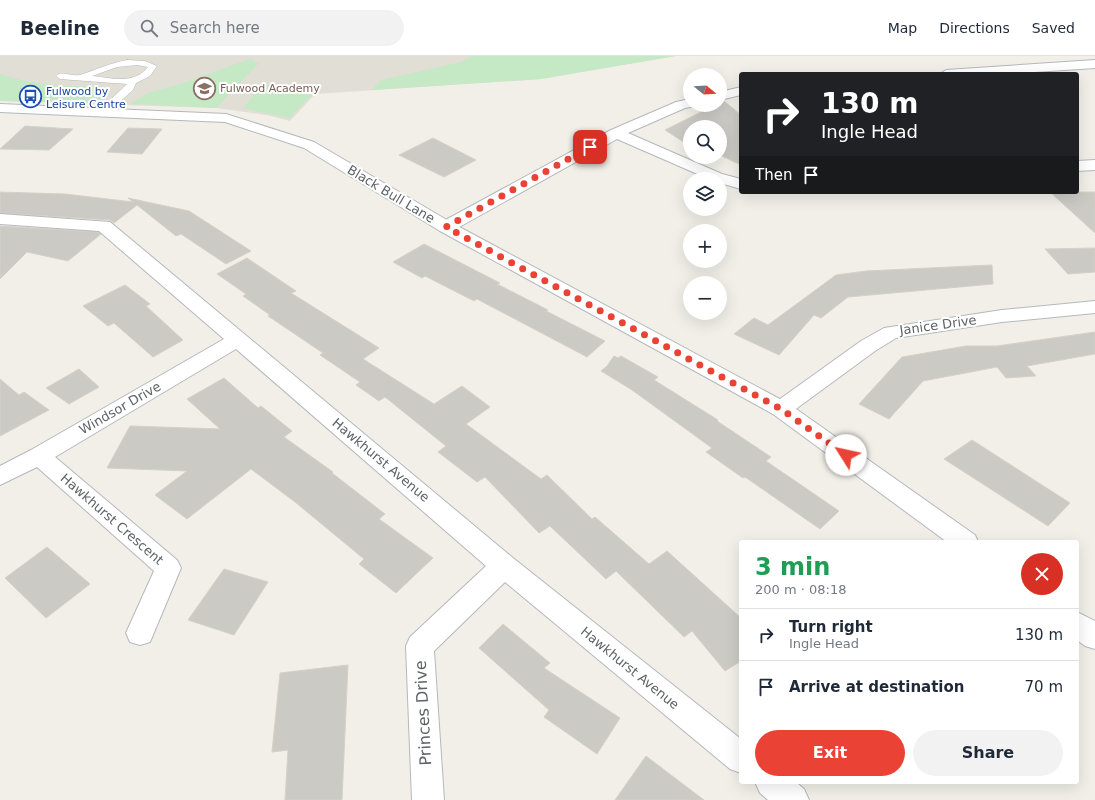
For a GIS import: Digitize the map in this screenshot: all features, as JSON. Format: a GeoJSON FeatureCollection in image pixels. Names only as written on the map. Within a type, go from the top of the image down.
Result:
{"type":"FeatureCollection","features":[{"type":"Feature","properties":{"kind":"street"},"geometry":{"type":"LineString","coordinates":[[976,72],[1095,64]]}},
{"type":"Feature","properties":{"kind":"street"},"geometry":{"type":"LineString","coordinates":[[727,94],[739,91]]}},
{"type":"Feature","properties":{"kind":"street"},"geometry":{"type":"LineString","coordinates":[[446,227],[616,133],[683,105]]}},
{"type":"Feature","properties":{"kind":"street","name":"Black Bull Lane"},"geometry":{"type":"LineString","coordinates":[[0,108],[226,118],[309,145],[446,227],[781,409],[963,540]]}},
{"type":"Feature","properties":{"kind":"street"},"geometry":{"type":"LineString","coordinates":[[616,133],[717,177],[739,183]]}},
{"type":"Feature","properties":{"kind":"street"},"geometry":{"type":"LineString","coordinates":[[1079,166],[1095,165]]}},
{"type":"Feature","properties":{"kind":"street","name":"Hawkhurst Avenue"},"geometry":{"type":"LineString","coordinates":[[0,219],[104,226],[504,566],[739,756]]}},
{"type":"Feature","properties":{"kind":"street","name":"Janice Drive"},"geometry":{"type":"LineString","coordinates":[[781,409],[868,346],[891,332],[1002,316],[1095,307]]}},
{"type":"Feature","properties":{"kind":"street","name":"Windsor Drive"},"geometry":{"type":"LineString","coordinates":[[0,476],[39,456],[238,339]]}},
{"type":"Feature","properties":{"kind":"street","name":"Hawkhurst Crescent"},"geometry":{"type":"LineString","coordinates":[[39,456],[168,568],[140,633]]}},
{"type":"Feature","properties":{"kind":"street","name":"Princes Drive"},"geometry":{"type":"LineString","coordinates":[[428,800],[420,646],[504,566]]}},
{"type":"Feature","properties":{"kind":"street"},"geometry":{"type":"LineString","coordinates":[[1079,625],[1095,637]]}},
{"type":"Feature","properties":{"kind":"street"},"geometry":{"type":"LineString","coordinates":[[773,784],[793,800]]}},
{"type":"Feature","properties":{"kind":"lane"},"geometry":{"type":"LineString","coordinates":[[60,76],[80,78],[132,82],[147,74],[153,66],[148,62],[134,60],[117,62],[80,78]]}},
{"type":"Feature","properties":{"kind":"lane"},"geometry":{"type":"LineString","coordinates":[[103,112],[130,88],[132,82]]}},
{"type":"Feature","properties":{"kind":"shaded area","name":"Fulwood Academy"},"geometry":{"type":"Polygon","coordinates":[[[0,56],[674,56],[541,79],[315,94],[290,121],[267,115],[216,108],[0,101],[0,56]]]}},
{"type":"Feature","properties":{"kind":"green space"},"geometry":{"type":"Polygon","coordinates":[[[471,56],[676,56],[541,79],[372,90],[381,80],[461,62],[471,56]]]}},
{"type":"Feature","properties":{"kind":"green space"},"geometry":{"type":"Polygon","coordinates":[[[252,58],[253,62],[259,63],[216,108],[130,104],[148,93],[186,82],[252,58]]]}},
{"type":"Feature","properties":{"kind":"green space"},"geometry":{"type":"Polygon","coordinates":[[[0,74],[20,80],[49,85],[96,86],[104,87],[110,91],[95,103],[0,101],[0,74]]]}},
{"type":"Feature","properties":{"kind":"green space"},"geometry":{"type":"Polygon","coordinates":[[[262,85],[321,86],[289,118],[243,108],[262,85]]]}},
{"type":"Feature","properties":{"kind":"building"},"geometry":{"type":"Polygon","coordinates":[[[727,103],[739,113],[739,164],[727,158],[727,120],[685,120],[701,112],[727,112],[727,103]]]}},
{"type":"Feature","properties":{"kind":"building"},"geometry":{"type":"Polygon","coordinates":[[[683,121],[683,142],[665,130],[683,121]]]}},
{"type":"Feature","properties":{"kind":"building"},"geometry":{"type":"Polygon","coordinates":[[[25,126],[73,129],[49,150],[0,149],[25,126]]]}},
{"type":"Feature","properties":{"kind":"building"},"geometry":{"type":"Polygon","coordinates":[[[128,128],[162,129],[142,154],[107,152],[128,128]]]}},
{"type":"Feature","properties":{"kind":"building"},"geometry":{"type":"Polygon","coordinates":[[[433,138],[476,160],[444,177],[399,155],[433,138]]]}},
{"type":"Feature","properties":{"kind":"building"},"geometry":{"type":"Polygon","coordinates":[[[0,192],[65,194],[133,202],[128,198],[189,211],[251,251],[226,264],[181,234],[176,236],[137,205],[114,223],[110,220],[0,213],[0,192]]]}},
{"type":"Feature","properties":{"kind":"building"},"geometry":{"type":"Polygon","coordinates":[[[1079,192],[1095,192],[1095,233],[1052,194],[1079,194],[1079,192]]]}},
{"type":"Feature","properties":{"kind":"building"},"geometry":{"type":"Polygon","coordinates":[[[0,226],[98,232],[101,234],[68,261],[27,252],[0,279],[0,226]]]}},
{"type":"Feature","properties":{"kind":"building"},"geometry":{"type":"Polygon","coordinates":[[[424,244],[500,283],[497,284],[605,341],[587,357],[477,299],[474,301],[425,276],[422,278],[393,262],[424,244]]]}},
{"type":"Feature","properties":{"kind":"building"},"geometry":{"type":"Polygon","coordinates":[[[1095,248],[1095,272],[1068,274],[1045,249],[1095,248]]]}},
{"type":"Feature","properties":{"kind":"building"},"geometry":{"type":"Polygon","coordinates":[[[247,258],[296,291],[291,293],[379,348],[363,359],[434,404],[462,386],[490,407],[466,424],[541,479],[547,475],[592,519],[595,517],[649,564],[667,551],[739,616],[739,662],[725,671],[692,631],[684,637],[616,571],[606,579],[550,526],[539,533],[485,477],[477,482],[438,452],[446,446],[385,397],[379,401],[356,385],[360,382],[320,355],[323,353],[268,316],[270,315],[243,296],[246,294],[217,274],[247,258]]]}},
{"type":"Feature","properties":{"kind":"building"},"geometry":{"type":"Polygon","coordinates":[[[992,265],[993,284],[848,297],[821,318],[814,315],[779,355],[734,334],[754,318],[768,325],[836,275],[866,271],[992,265]]]}},
{"type":"Feature","properties":{"kind":"building"},"geometry":{"type":"Polygon","coordinates":[[[125,285],[150,304],[146,306],[183,340],[153,357],[114,323],[108,326],[83,306],[125,285]]]}},
{"type":"Feature","properties":{"kind":"building"},"geometry":{"type":"Polygon","coordinates":[[[1095,332],[1095,354],[1027,366],[1036,376],[1006,378],[997,367],[923,381],[889,419],[859,404],[902,357],[966,346],[997,346],[1095,332]]]}},
{"type":"Feature","properties":{"kind":"building"},"geometry":{"type":"Polygon","coordinates":[[[614,356],[618,358],[621,356],[658,377],[654,380],[718,420],[717,421],[771,457],[766,461],[839,511],[820,529],[745,477],[743,478],[706,452],[712,448],[632,390],[601,371],[607,366],[614,356]]]}},
{"type":"Feature","properties":{"kind":"building"},"geometry":{"type":"Polygon","coordinates":[[[79,369],[99,387],[69,404],[46,388],[79,369]]]}},
{"type":"Feature","properties":{"kind":"building"},"geometry":{"type":"Polygon","coordinates":[[[224,378],[258,408],[261,406],[292,431],[284,437],[333,472],[332,473],[385,514],[379,519],[433,558],[396,593],[359,564],[364,559],[295,502],[251,469],[187,519],[155,495],[187,471],[107,468],[130,426],[220,429],[187,399],[224,378]]]}},
{"type":"Feature","properties":{"kind":"building"},"geometry":{"type":"Polygon","coordinates":[[[0,379],[19,395],[24,392],[49,410],[0,436],[0,379]]]}},
{"type":"Feature","properties":{"kind":"building"},"geometry":{"type":"Polygon","coordinates":[[[972,440],[1070,503],[1048,526],[944,459],[972,440]]]}},
{"type":"Feature","properties":{"kind":"building"},"geometry":{"type":"Polygon","coordinates":[[[47,547],[90,584],[46,618],[5,578],[47,547]]]}},
{"type":"Feature","properties":{"kind":"building"},"geometry":{"type":"Polygon","coordinates":[[[224,569],[268,582],[234,635],[188,620],[224,569]]]}},
{"type":"Feature","properties":{"kind":"building"},"geometry":{"type":"Polygon","coordinates":[[[503,624],[550,663],[544,668],[620,718],[597,754],[544,717],[549,710],[479,648],[503,624]]]}},
{"type":"Feature","properties":{"kind":"building"},"geometry":{"type":"Polygon","coordinates":[[[348,665],[342,800],[285,800],[288,750],[272,752],[280,673],[348,665]]]}},
{"type":"Feature","properties":{"kind":"building"},"geometry":{"type":"Polygon","coordinates":[[[646,756],[704,800],[615,800],[646,756]]]}},
{"type":"Feature","properties":{"kind":"place","name":"Fulwood Academy"},"geometry":{"type":"Point","coordinates":[204,88]}},
{"type":"Feature","properties":{"kind":"place","name":"Fulwood by Leisure Centre"},"geometry":{"type":"Point","coordinates":[31,97]}},
{"type":"Feature","properties":{"kind":"route"},"geometry":{"type":"LineString","coordinates":[[590,147],[446,227],[781,409],[846,455]]}}]}
